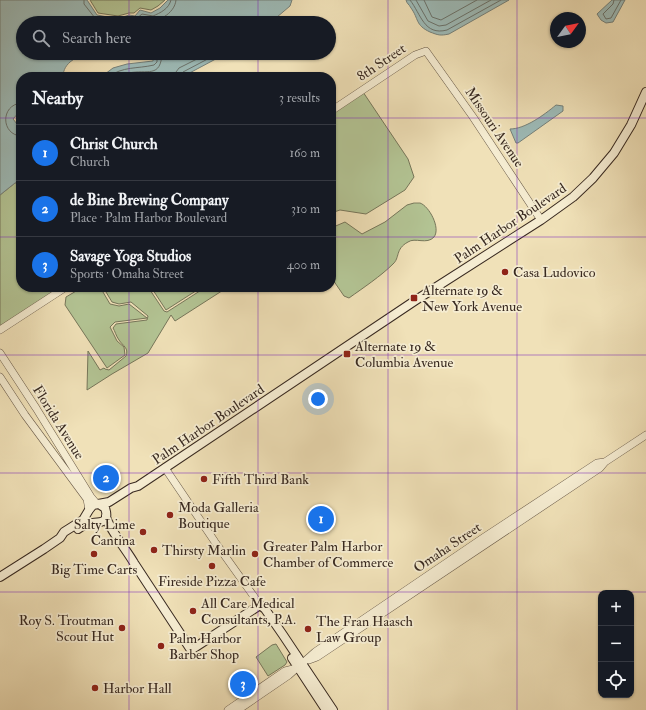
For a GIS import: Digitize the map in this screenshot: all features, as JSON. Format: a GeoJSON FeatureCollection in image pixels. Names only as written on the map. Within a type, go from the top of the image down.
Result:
{"type":"FeatureCollection","features":[{"type":"Feature","properties":{"kind":"main road","name":"Palm Harbor Boulevard"},"geometry":{"type":"LineString","coordinates":[[98,504],[109,502],[131,488],[138,486],[416,300],[541,220],[573,197],[604,166],[614,153],[631,125],[646,92]]}},
{"type":"Feature","properties":{"kind":"main road","name":"Palm Harbor Boulevard"},"geometry":{"type":"LineString","coordinates":[[106,515],[112,507],[134,492],[138,486]]}},
{"type":"Feature","properties":{"kind":"main road"},"geometry":{"type":"LineString","coordinates":[[60,538],[64,532],[83,520],[88,510],[93,505],[98,504],[105,508],[108,523],[191,650],[260,606],[264,609],[300,665],[326,710]]}},
{"type":"Feature","properties":{"kind":"main road"},"geometry":{"type":"LineString","coordinates":[[88,510],[89,518],[107,529],[119,548],[134,563]]}},
{"type":"Feature","properties":{"kind":"main road"},"geometry":{"type":"LineString","coordinates":[[0,578],[60,538],[86,524],[97,523],[104,520],[106,515]]}},
{"type":"Feature","properties":{"kind":"main road"},"geometry":{"type":"LineString","coordinates":[[300,665],[333,710]]}},
{"type":"Feature","properties":{"kind":"street","name":"8th Street"},"geometry":{"type":"LineString","coordinates":[[336,108],[415,55],[426,51]]}},
{"type":"Feature","properties":{"kind":"street","name":"Missouri Avenue"},"geometry":{"type":"LineString","coordinates":[[426,51],[473,117],[541,220]]}},
{"type":"Feature","properties":{"kind":"street"},"geometry":{"type":"LineString","coordinates":[[0,330],[58,292]]}},
{"type":"Feature","properties":{"kind":"street","name":"Florida Avenue"},"geometry":{"type":"LineString","coordinates":[[0,353],[36,408],[93,501],[98,504]]}},
{"type":"Feature","properties":{"kind":"street","name":"Florida Avenue"},"geometry":{"type":"LineString","coordinates":[[0,377],[25,415],[87,499],[88,510]]}},
{"type":"Feature","properties":{"kind":"street","name":"Omaha Street"},"geometry":{"type":"LineString","coordinates":[[228,710],[285,671],[317,656],[361,628],[600,468],[605,462],[646,435]]}},
{"type":"Feature","properties":{"kind":"street"},"geometry":{"type":"LineString","coordinates":[[165,468],[260,606]]}},
{"type":"Feature","properties":{"kind":"street","name":"Omaha Street"},"geometry":{"type":"LineString","coordinates":[[238,710],[300,665]]}},
{"type":"Feature","properties":{"kind":"green space"},"geometry":{"type":"Polygon","coordinates":[[[90,0],[165,0],[151,10],[140,8],[134,13],[118,16],[98,13],[90,0]]]}},
{"type":"Feature","properties":{"kind":"green space"},"geometry":{"type":"Polygon","coordinates":[[[363,92],[408,159],[414,177],[405,190],[366,214],[340,210],[336,211],[336,110],[363,92]]]}},
{"type":"Feature","properties":{"kind":"green space"},"geometry":{"type":"Polygon","coordinates":[[[15,183],[16,292],[54,292],[0,328],[0,195],[15,183]]]}},
{"type":"Feature","properties":{"kind":"green space"},"geometry":{"type":"Polygon","coordinates":[[[420,203],[427,208],[435,223],[436,233],[434,237],[425,241],[414,240],[408,242],[399,250],[395,262],[383,273],[349,298],[344,296],[336,284],[336,226],[345,222],[362,234],[385,222],[407,205],[420,203]]]}},
{"type":"Feature","properties":{"kind":"green space"},"geometry":{"type":"Polygon","coordinates":[[[74,292],[103,292],[110,304],[119,306],[129,304],[147,318],[115,322],[110,327],[117,341],[124,347],[125,355],[107,368],[65,305],[66,297],[74,292]]]}},
{"type":"Feature","properties":{"kind":"green space"},"geometry":{"type":"Polygon","coordinates":[[[106,292],[151,292],[164,311],[167,312],[198,292],[220,292],[175,321],[171,315],[148,353],[87,390],[88,351],[100,370],[104,368],[109,370],[126,356],[127,353],[113,328],[116,324],[147,320],[148,316],[131,302],[119,304],[112,302],[106,292]]]}},
{"type":"Feature","properties":{"kind":"green space"},"geometry":{"type":"Polygon","coordinates":[[[154,292],[194,292],[166,310],[154,292]]]}},
{"type":"Feature","properties":{"kind":"green space"},"geometry":{"type":"Polygon","coordinates":[[[276,644],[287,662],[285,665],[268,676],[256,657],[272,645],[276,644]]]}},
{"type":"Feature","properties":{"kind":"water"},"geometry":{"type":"Polygon","coordinates":[[[0,0],[87,0],[97,15],[102,16],[16,16],[16,60],[72,60],[64,72],[16,72],[16,116],[13,119],[16,123],[16,183],[0,195],[0,0]]]}},
{"type":"Feature","properties":{"kind":"water"},"geometry":{"type":"Polygon","coordinates":[[[168,0],[292,0],[290,6],[278,16],[135,16],[140,10],[151,13],[160,8],[168,0]]]}},
{"type":"Feature","properties":{"kind":"water"},"geometry":{"type":"Polygon","coordinates":[[[406,0],[509,0],[449,34],[441,35],[430,32],[422,27],[406,0]]]}},
{"type":"Feature","properties":{"kind":"water"},"geometry":{"type":"Polygon","coordinates":[[[612,0],[625,0],[613,22],[606,23],[601,20],[597,14],[612,0]]]}},
{"type":"Feature","properties":{"kind":"water"},"geometry":{"type":"Polygon","coordinates":[[[214,60],[191,72],[108,72],[113,68],[127,64],[153,61],[214,60]]]}},
{"type":"Feature","properties":{"kind":"water"},"geometry":{"type":"Polygon","coordinates":[[[556,105],[563,106],[563,111],[516,143],[510,129],[522,127],[528,124],[556,105]]]}},
{"type":"Feature","properties":{"kind":"place","name":"Casa Ludovico"},"geometry":{"type":"Point","coordinates":[505,272]}},
{"type":"Feature","properties":{"kind":"place","name":"Alternate 19 & New York Avenue"},"geometry":{"type":"Point","coordinates":[414,298]}},
{"type":"Feature","properties":{"kind":"place","name":"Alternate 19 & Columbia Avenue"},"geometry":{"type":"Point","coordinates":[347,354]}},
{"type":"Feature","properties":{"kind":"place","name":"de Bine Brewing Company"},"geometry":{"type":"Point","coordinates":[106,478]}},
{"type":"Feature","properties":{"kind":"place","name":"Fifth Third Bank"},"geometry":{"type":"Point","coordinates":[204,479]}},
{"type":"Feature","properties":{"kind":"place","name":"Moda Galleria Boutique"},"geometry":{"type":"Point","coordinates":[170,515]}},
{"type":"Feature","properties":{"kind":"place","name":"Christ Church"},"geometry":{"type":"Point","coordinates":[321,519]}},
{"type":"Feature","properties":{"kind":"place","name":"Salty Lime Cantina"},"geometry":{"type":"Point","coordinates":[143,532]}},
{"type":"Feature","properties":{"kind":"place","name":"Thirsty Marlin"},"geometry":{"type":"Point","coordinates":[154,550]}},
{"type":"Feature","properties":{"kind":"place","name":"Big Time Carts"},"geometry":{"type":"Point","coordinates":[94,554]}},
{"type":"Feature","properties":{"kind":"place","name":"Greater Palm Harbor Chamber of Commerce"},"geometry":{"type":"Point","coordinates":[255,554]}},
{"type":"Feature","properties":{"kind":"place","name":"Fireside Pizza Cafe"},"geometry":{"type":"Point","coordinates":[212,566]}},
{"type":"Feature","properties":{"kind":"place","name":"All Care Medical Consultants, P.A."},"geometry":{"type":"Point","coordinates":[193,611]}},
{"type":"Feature","properties":{"kind":"place","name":"Roy S. Troutman Scout Hut"},"geometry":{"type":"Point","coordinates":[122,628]}},
{"type":"Feature","properties":{"kind":"place","name":"The Fran Haasch Law Group"},"geometry":{"type":"Point","coordinates":[308,629]}},
{"type":"Feature","properties":{"kind":"place","name":"Palm Harbor Barber Shop"},"geometry":{"type":"Point","coordinates":[161,646]}},
{"type":"Feature","properties":{"kind":"place","name":"Savage Yoga Studios"},"geometry":{"type":"Point","coordinates":[243,684]}},
{"type":"Feature","properties":{"kind":"place","name":"Harbor Hall"},"geometry":{"type":"Point","coordinates":[95,688]}}]}
